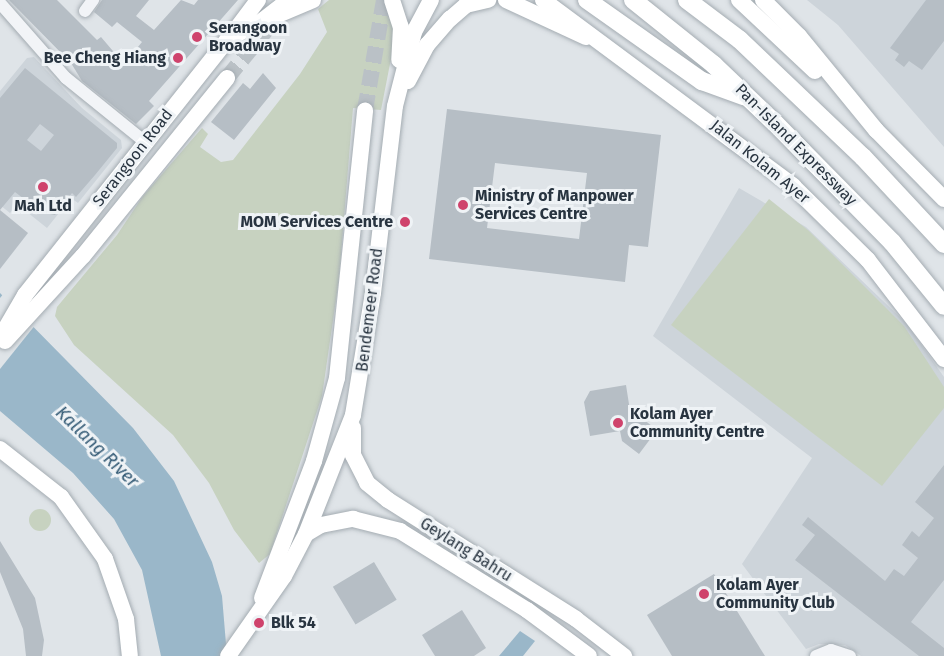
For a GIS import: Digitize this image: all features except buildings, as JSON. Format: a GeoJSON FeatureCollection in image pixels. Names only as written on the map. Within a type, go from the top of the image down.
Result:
{"type":"FeatureCollection","features":[{"type":"Feature","properties":{"kind":"highway"},"geometry":{"type":"LineString","coordinates":[[587,0],[702,81],[750,99]]}},
{"type":"Feature","properties":{"kind":"highway","name":"Pan-Island Expressway"},"geometry":{"type":"LineString","coordinates":[[633,0],[750,99],[892,242],[944,306]]}},
{"type":"Feature","properties":{"kind":"highway"},"geometry":{"type":"LineString","coordinates":[[687,0],[740,40],[863,157],[944,244]]}},
{"type":"Feature","properties":{"kind":"main road"},"geometry":{"type":"LineString","coordinates":[[228,39],[258,0]]}},
{"type":"Feature","properties":{"kind":"main road","name":"Serangoon Road"},"geometry":{"type":"LineString","coordinates":[[0,338],[25,295],[228,39],[263,20],[289,0]]}},
{"type":"Feature","properties":{"kind":"main road"},"geometry":{"type":"LineString","coordinates":[[263,20],[313,0]]}},
{"type":"Feature","properties":{"kind":"main road"},"geometry":{"type":"LineString","coordinates":[[392,0],[401,27],[395,106]]}},
{"type":"Feature","properties":{"kind":"main road","name":"Bendemeer Road"},"geometry":{"type":"LineString","coordinates":[[228,656],[260,604],[284,576],[306,534],[353,416],[371,304],[395,106],[414,32],[431,0]]}},
{"type":"Feature","properties":{"kind":"main road"},"geometry":{"type":"LineString","coordinates":[[395,106],[427,45],[466,5],[488,0]]}},
{"type":"Feature","properties":{"kind":"main road"},"geometry":{"type":"LineString","coordinates":[[506,0],[614,50]]}},
{"type":"Feature","properties":{"kind":"main road","name":"Jalan Kolam Ayer"},"geometry":{"type":"LineString","coordinates":[[543,0],[614,50],[793,186],[868,260],[944,359]]}},
{"type":"Feature","properties":{"kind":"main road"},"geometry":{"type":"LineString","coordinates":[[738,0],[788,43],[944,198]]}},
{"type":"Feature","properties":{"kind":"main road"},"geometry":{"type":"LineString","coordinates":[[763,0],[806,45],[876,130]]}},
{"type":"Feature","properties":{"kind":"main road","name":"Serangoon Road"},"geometry":{"type":"LineString","coordinates":[[0,346],[39,307],[227,78]]}},
{"type":"Feature","properties":{"kind":"main road","name":"Bendemeer Road"},"geometry":{"type":"LineString","coordinates":[[260,604],[314,461],[337,378],[365,110]]}},
{"type":"Feature","properties":{"kind":"main road","name":"Geylang Bahru"},"geometry":{"type":"LineString","coordinates":[[353,416],[353,455],[367,483],[576,619],[624,656]]}},
{"type":"Feature","properties":{"kind":"main road"},"geometry":{"type":"LineString","coordinates":[[0,449],[61,497],[105,559],[126,619],[130,656]]}},
{"type":"Feature","properties":{"kind":"main road","name":"Geylang Bahru"},"geometry":{"type":"LineString","coordinates":[[306,534],[321,525],[353,519],[400,531],[527,610],[589,656]]}},
{"type":"Feature","properties":{"kind":"street"},"geometry":{"type":"LineString","coordinates":[[84,11],[93,0]]}},
{"type":"Feature","properties":{"kind":"street"},"geometry":{"type":"LineString","coordinates":[[0,3],[66,78],[145,142]]}},
{"type":"Feature","properties":{"kind":"street"},"geometry":{"type":"LineString","coordinates":[[816,656],[831,650],[850,656]]}},
{"type":"Feature","properties":{"kind":"shaded area"},"geometry":{"type":"Polygon","coordinates":[[[807,0],[944,0],[944,147],[838,25],[807,0]]]}},
{"type":"Feature","properties":{"kind":"shaded area"},"geometry":{"type":"Polygon","coordinates":[[[34,57],[82,108],[121,140],[122,148],[78,203],[71,198],[47,228],[17,204],[10,213],[0,205],[0,91],[27,58],[34,57]]]}},
{"type":"Feature","properties":{"kind":"shaded area"},"geometry":{"type":"Polygon","coordinates":[[[739,188],[806,227],[906,323],[944,377],[944,656],[861,656],[845,645],[819,644],[806,649],[742,564],[812,458],[653,336],[739,188]]]}},
{"type":"Feature","properties":{"kind":"green space"},"geometry":{"type":"Polygon","coordinates":[[[329,0],[380,0],[393,15],[396,33],[381,110],[353,108],[339,279],[322,396],[270,554],[259,563],[234,530],[209,483],[173,435],[74,345],[55,316],[57,307],[117,235],[143,196],[202,128],[208,134],[200,147],[221,162],[233,160],[300,74],[327,32],[318,9],[329,0]]]}},
{"type":"Feature","properties":{"kind":"green space"},"geometry":{"type":"Polygon","coordinates":[[[769,199],[809,231],[904,326],[944,387],[944,408],[882,486],[671,325],[769,199]]]}},
{"type":"Feature","properties":{"kind":"green space"},"geometry":{"type":"Polygon","coordinates":[[[40,509],[48,512],[51,520],[48,528],[40,531],[32,528],[29,520],[32,512],[40,509]]]}},
{"type":"Feature","properties":{"kind":"water","name":"Kallang River"},"geometry":{"type":"Polygon","coordinates":[[[0,293],[133,428],[174,481],[212,562],[222,596],[227,656],[161,656],[142,570],[114,519],[73,473],[0,411],[0,293]]]}},
{"type":"Feature","properties":{"kind":"water"},"geometry":{"type":"Polygon","coordinates":[[[520,631],[535,641],[523,656],[499,656],[520,631]]]}},
{"type":"Feature","properties":{"kind":"pier"},"geometry":{"type":"Polygon","coordinates":[[[4,293],[36,324],[0,369],[0,298],[4,293]]]}},
{"type":"Feature","properties":{"kind":"tunnel"},"geometry":{"type":"LineString","coordinates":[[365,110],[384,0]]}},
{"type":"Feature","properties":{"kind":"tunnel"},"geometry":{"type":"LineString","coordinates":[[227,78],[285,7]]}},
{"type":"Feature","properties":{"kind":"place","name":"Serangoon Broadway"},"geometry":{"type":"Point","coordinates":[197,37]}},
{"type":"Feature","properties":{"kind":"place","name":"Bee Cheng Hiang"},"geometry":{"type":"Point","coordinates":[178,58]}},
{"type":"Feature","properties":{"kind":"place","name":"Mah Ltd"},"geometry":{"type":"Point","coordinates":[43,187]}},
{"type":"Feature","properties":{"kind":"place","name":"Ministry of Manpower Services Centre"},"geometry":{"type":"Point","coordinates":[463,205]}},
{"type":"Feature","properties":{"kind":"place","name":"MOM Services Centre"},"geometry":{"type":"Point","coordinates":[405,222]}},
{"type":"Feature","properties":{"kind":"place","name":"Kolam Ayer Community Centre"},"geometry":{"type":"Point","coordinates":[618,423]}},
{"type":"Feature","properties":{"kind":"place","name":"Kolam Ayer Community Club"},"geometry":{"type":"Point","coordinates":[704,594]}},
{"type":"Feature","properties":{"kind":"place","name":"Blk 54"},"geometry":{"type":"Point","coordinates":[259,623]}}]}
